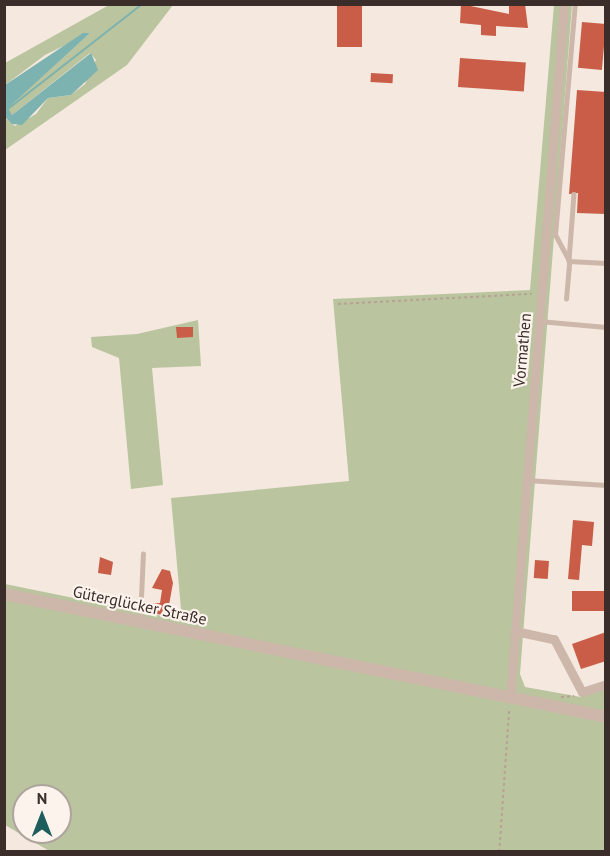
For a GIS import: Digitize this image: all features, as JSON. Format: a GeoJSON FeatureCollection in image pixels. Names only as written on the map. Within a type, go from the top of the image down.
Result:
{"type":"FeatureCollection","features":[{"type":"Feature","properties":{"kind":"street","name":"Vormathen"},"geometry":{"type":"LineString","coordinates":[[510,698],[564,4]]}},
{"type":"Feature","properties":{"kind":"street","name":"Güterglücker Straße"},"geometry":{"type":"LineString","coordinates":[[4,594],[510,698]]}},
{"type":"Feature","properties":{"kind":"street"},"geometry":{"type":"LineString","coordinates":[[515,631],[554,639],[582,692],[606,684]]}},
{"type":"Feature","properties":{"kind":"street"},"geometry":{"type":"LineString","coordinates":[[510,698],[606,717]]}},
{"type":"Feature","properties":{"kind":"lane"},"geometry":{"type":"LineString","coordinates":[[569,261],[555,236],[575,4]]}},
{"type":"Feature","properties":{"kind":"lane"},"geometry":{"type":"LineString","coordinates":[[566,299],[574,194]]}},
{"type":"Feature","properties":{"kind":"lane"},"geometry":{"type":"LineString","coordinates":[[569,261],[606,263]]}},
{"type":"Feature","properties":{"kind":"lane"},"geometry":{"type":"LineString","coordinates":[[539,321],[606,327]]}},
{"type":"Feature","properties":{"kind":"lane"},"geometry":{"type":"LineString","coordinates":[[526,480],[606,485]]}},
{"type":"Feature","properties":{"kind":"lane"},"geometry":{"type":"LineString","coordinates":[[140,622],[143,554]]}},
{"type":"Feature","properties":{"kind":"path"},"geometry":{"type":"LineString","coordinates":[[338,304],[542,294]]}},
{"type":"Feature","properties":{"kind":"path"},"geometry":{"type":"LineString","coordinates":[[499,852],[510,698]]}},
{"type":"Feature","properties":{"kind":"green space"},"geometry":{"type":"Polygon","coordinates":[[[109,5],[173,5],[127,65],[5,150],[4,117],[15,126],[36,114],[48,98],[71,95],[85,84],[96,60],[90,53],[12,115],[7,108],[90,33],[45,55],[5,85],[5,63],[109,5]]]}},
{"type":"Feature","properties":{"kind":"green space"},"geometry":{"type":"Polygon","coordinates":[[[554,5],[572,5],[520,674],[525,687],[581,697],[605,689],[605,851],[51,852],[37,844],[72,844],[72,784],[12,784],[12,829],[5,825],[5,584],[182,620],[171,498],[349,481],[333,299],[530,290],[554,5]]]}},
{"type":"Feature","properties":{"kind":"green space"},"geometry":{"type":"Polygon","coordinates":[[[198,320],[201,366],[152,368],[163,485],[131,489],[119,358],[92,347],[91,337],[137,334],[198,320]]]}},
{"type":"Feature","properties":{"kind":"water"},"geometry":{"type":"Polygon","coordinates":[[[83,33],[90,33],[8,108],[12,115],[91,53],[98,70],[71,95],[48,98],[22,125],[12,124],[5,117],[5,85],[83,33]]]}},
{"type":"Feature","properties":{"kind":"building"},"geometry":{"type":"Polygon","coordinates":[[[337,4],[362,4],[362,47],[337,47],[337,4]]]}},
{"type":"Feature","properties":{"kind":"building"},"geometry":{"type":"Polygon","coordinates":[[[461,4],[509,14],[509,4],[525,4],[528,28],[496,26],[496,36],[481,35],[481,25],[460,23],[461,4]]]}},
{"type":"Feature","properties":{"kind":"building"},"geometry":{"type":"Polygon","coordinates":[[[582,22],[606,24],[602,70],[578,68],[582,22]]]}},
{"type":"Feature","properties":{"kind":"building"},"geometry":{"type":"Polygon","coordinates":[[[460,58],[526,63],[524,92],[458,87],[460,58]]]}},
{"type":"Feature","properties":{"kind":"building"},"geometry":{"type":"Polygon","coordinates":[[[371,73],[393,74],[392,83],[371,82],[371,73]]]}},
{"type":"Feature","properties":{"kind":"building"},"geometry":{"type":"Polygon","coordinates":[[[577,90],[606,92],[606,214],[577,213],[578,193],[569,194],[577,90]]]}},
{"type":"Feature","properties":{"kind":"building"},"geometry":{"type":"Polygon","coordinates":[[[176,327],[193,327],[193,337],[177,338],[176,327]]]}},
{"type":"Feature","properties":{"kind":"building"},"geometry":{"type":"Polygon","coordinates":[[[573,520],[594,522],[592,546],[582,545],[579,580],[568,579],[573,520]]]}},
{"type":"Feature","properties":{"kind":"building"},"geometry":{"type":"Polygon","coordinates":[[[100,557],[113,562],[111,575],[98,573],[100,557]]]}},
{"type":"Feature","properties":{"kind":"building"},"geometry":{"type":"Polygon","coordinates":[[[535,560],[549,561],[548,579],[534,578],[535,560]]]}},
{"type":"Feature","properties":{"kind":"building"},"geometry":{"type":"Polygon","coordinates":[[[162,569],[170,571],[173,583],[167,616],[147,612],[149,604],[160,603],[162,590],[152,588],[162,569]]]}},
{"type":"Feature","properties":{"kind":"building"},"geometry":{"type":"Polygon","coordinates":[[[572,591],[606,591],[606,611],[572,611],[572,591]]]}},
{"type":"Feature","properties":{"kind":"building"},"geometry":{"type":"Polygon","coordinates":[[[606,632],[606,661],[581,669],[572,644],[606,632]]]}},
{"type":"Feature","properties":{"kind":"waterway"},"geometry":{"type":"LineString","coordinates":[[4,112],[142,4]]}},
{"type":"Feature","properties":{"kind":"railway"},"geometry":{"type":"LineString","coordinates":[[4,849],[8,852]]}}]}
